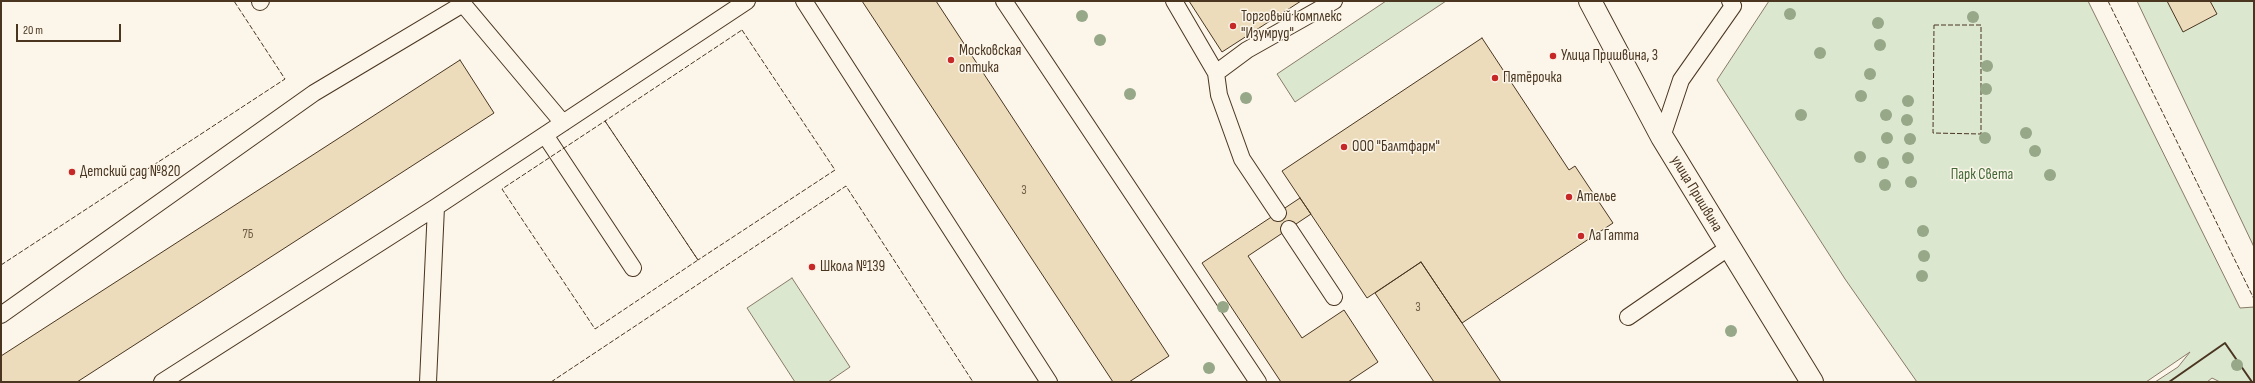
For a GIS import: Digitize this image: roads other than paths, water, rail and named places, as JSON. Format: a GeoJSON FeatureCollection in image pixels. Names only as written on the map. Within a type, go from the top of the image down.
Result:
{"type":"FeatureCollection","features":[{"type":"Feature","properties":{"kind":"street","name":"улица Пришвина"},"geometry":{"type":"LineString","coordinates":[[1590,1],[1662,137],[1728,248],[1812,382]]}},
{"type":"Feature","properties":{"kind":"lane"},"geometry":{"type":"LineString","coordinates":[[162,382],[436,207],[747,1]]}},
{"type":"Feature","properties":{"kind":"lane"},"geometry":{"type":"LineString","coordinates":[[804,1],[1049,382]]}},
{"type":"Feature","properties":{"kind":"lane"},"geometry":{"type":"LineString","coordinates":[[1004,1],[1258,382]]}},
{"type":"Feature","properties":{"kind":"lane"},"geometry":{"type":"LineString","coordinates":[[1174,1],[1216,74],[1220,95],[1242,159],[1278,213]]}},
{"type":"Feature","properties":{"kind":"lane"},"geometry":{"type":"LineString","coordinates":[[1216,74],[1247,50],[1334,1]]}},
{"type":"Feature","properties":{"kind":"lane"},"geometry":{"type":"LineString","coordinates":[[1662,137],[1681,80],[1734,6],[1730,1]]}},
{"type":"Feature","properties":{"kind":"lane"},"geometry":{"type":"LineString","coordinates":[[1,315],[314,93],[463,3],[563,123]]}},
{"type":"Feature","properties":{"kind":"lane"},"geometry":{"type":"LineString","coordinates":[[545,135],[633,268]]}},
{"type":"Feature","properties":{"kind":"lane"},"geometry":{"type":"LineString","coordinates":[[426,381],[436,207]]}},
{"type":"Feature","properties":{"kind":"lane"},"geometry":{"type":"LineString","coordinates":[[1289,229],[1334,297]]}},
{"type":"Feature","properties":{"kind":"lane"},"geometry":{"type":"LineString","coordinates":[[1628,317],[1728,248]]}},
{"type":"Feature","properties":{"kind":"place","name":"Торговый комплекс \"Изумруд\""},"geometry":{"type":"Point","coordinates":[1233,26]}},
{"type":"Feature","properties":{"kind":"place","name":"Улица Пришвина, 3"},"geometry":{"type":"Point","coordinates":[1553,56]}},
{"type":"Feature","properties":{"kind":"place","name":"Московская оптика"},"geometry":{"type":"Point","coordinates":[951,60]}},
{"type":"Feature","properties":{"kind":"place","name":"Пятёрочка"},"geometry":{"type":"Point","coordinates":[1495,78]}},
{"type":"Feature","properties":{"kind":"place","name":"ООО \"Балтфарм\""},"geometry":{"type":"Point","coordinates":[1344,147]}},
{"type":"Feature","properties":{"kind":"place","name":"Детский сад №820"},"geometry":{"type":"Point","coordinates":[72,172]}},
{"type":"Feature","properties":{"kind":"place","name":"Ателье"},"geometry":{"type":"Point","coordinates":[1569,197]}},
{"type":"Feature","properties":{"kind":"place","name":"Ла Гатта"},"geometry":{"type":"Point","coordinates":[1581,236]}},
{"type":"Feature","properties":{"kind":"place","name":"Школа №139"},"geometry":{"type":"Point","coordinates":[812,267]}},
{"type":"Feature","properties":{"kind":"park label","name":"Парк Света"},"geometry":{"type":"Point","coordinates":[1982,175]}}]}
